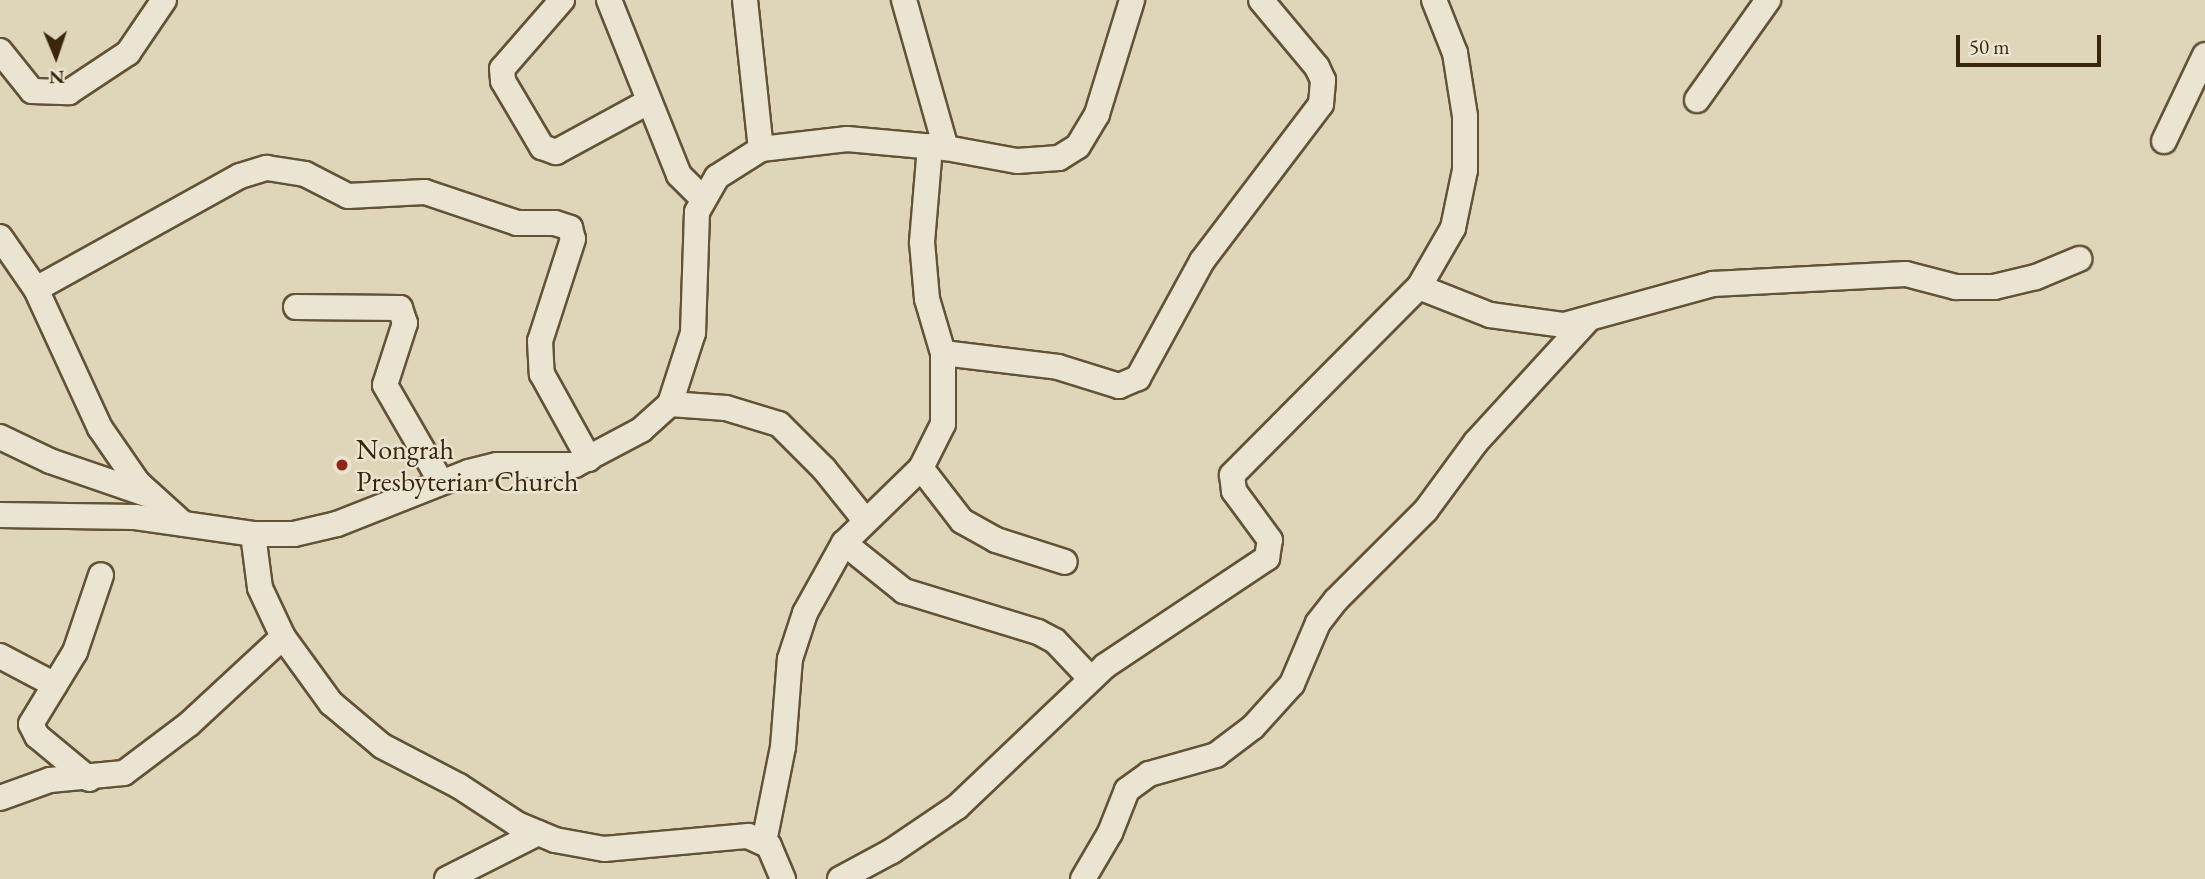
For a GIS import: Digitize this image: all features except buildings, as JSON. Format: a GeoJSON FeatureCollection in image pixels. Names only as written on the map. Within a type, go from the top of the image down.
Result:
{"type":"FeatureCollection","features":[{"type":"Feature","properties":{"kind":"street"},"geometry":{"type":"LineString","coordinates":[[0,51],[32,91],[69,92],[128,53],[164,0]]}},
{"type":"Feature","properties":{"kind":"street"},"geometry":{"type":"LineString","coordinates":[[562,0],[502,69],[503,81],[542,147],[556,152],[648,102]]}},
{"type":"Feature","properties":{"kind":"street"},"geometry":{"type":"LineString","coordinates":[[610,0],[679,175],[702,198]]}},
{"type":"Feature","properties":{"kind":"street"},"geometry":{"type":"LineString","coordinates":[[745,0],[761,149]]}},
{"type":"Feature","properties":{"kind":"street"},"geometry":{"type":"LineString","coordinates":[[783,879],[764,842],[783,747],[795,639],[844,543],[921,468],[943,424],[943,353],[928,299],[922,252],[938,147],[905,0]]}},
{"type":"Feature","properties":{"kind":"street"},"geometry":{"type":"LineString","coordinates":[[0,515],[180,521],[253,534],[317,530],[440,482],[498,465],[554,468],[589,458],[657,419],[670,404],[692,333],[696,221],[702,198],[725,171],[761,149],[847,139],[938,147],[1041,162],[1059,158],[1078,146],[1097,114],[1132,0]]}},
{"type":"Feature","properties":{"kind":"street"},"geometry":{"type":"LineString","coordinates":[[943,353],[1058,367],[1119,386],[1138,378],[1202,261],[1321,104],[1323,80],[1317,67],[1261,0]]}},
{"type":"Feature","properties":{"kind":"street"},"geometry":{"type":"LineString","coordinates":[[840,879],[892,851],[957,807],[1091,679],[1267,558],[1270,540],[1234,491],[1232,475],[1419,288],[1453,228],[1465,170],[1461,75],[1449,30],[1434,0]]}},
{"type":"Feature","properties":{"kind":"street"},"geometry":{"type":"LineString","coordinates":[[1697,100],[1768,0]]}},
{"type":"Feature","properties":{"kind":"street"},"geometry":{"type":"LineString","coordinates":[[2164,141],[2205,55]]}},
{"type":"Feature","properties":{"kind":"street"},"geometry":{"type":"LineString","coordinates":[[36,289],[240,176],[267,168],[305,174],[348,196],[425,192],[517,223],[555,223],[570,228],[573,239],[540,341],[542,374],[589,458]]}},
{"type":"Feature","properties":{"kind":"street"},"geometry":{"type":"LineString","coordinates":[[0,237],[36,289],[100,428],[152,496],[180,521]]}},
{"type":"Feature","properties":{"kind":"street"},"geometry":{"type":"LineString","coordinates":[[1419,288],[1462,307],[1516,322],[1543,326],[1586,322],[1713,284],[1906,274],[1956,287],[1994,287],[2036,277],[2080,258]]}},
{"type":"Feature","properties":{"kind":"street"},"geometry":{"type":"LineString","coordinates":[[296,307],[400,308],[405,323],[385,385],[440,482]]}},
{"type":"Feature","properties":{"kind":"street"},"geometry":{"type":"LineString","coordinates":[[1083,879],[1110,833],[1127,790],[1149,774],[1216,755],[1253,727],[1292,684],[1318,623],[1336,600],[1426,510],[1476,442],[1586,322]]}},
{"type":"Feature","properties":{"kind":"street"},"geometry":{"type":"LineString","coordinates":[[670,404],[726,408],[779,424],[824,469],[865,520]]}},
{"type":"Feature","properties":{"kind":"street"},"geometry":{"type":"LineString","coordinates":[[0,436],[50,461],[152,496]]}},
{"type":"Feature","properties":{"kind":"street"},"geometry":{"type":"LineString","coordinates":[[921,468],[962,521],[996,540],[1065,562]]}},
{"type":"Feature","properties":{"kind":"street"},"geometry":{"type":"LineString","coordinates":[[253,534],[260,588],[283,637],[331,703],[363,734],[538,833],[604,849],[729,835],[764,842]]}},
{"type":"Feature","properties":{"kind":"street"},"geometry":{"type":"LineString","coordinates":[[844,543],[904,591],[1038,632],[1055,641],[1091,679]]}},
{"type":"Feature","properties":{"kind":"street"},"geometry":{"type":"LineString","coordinates":[[89,779],[33,730],[33,717],[55,685],[88,623],[101,575]]}},
{"type":"Feature","properties":{"kind":"street"},"geometry":{"type":"LineString","coordinates":[[0,798],[50,780],[89,779],[124,773],[283,637]]}},
{"type":"Feature","properties":{"kind":"street"},"geometry":{"type":"LineString","coordinates":[[0,656],[55,685]]}},
{"type":"Feature","properties":{"kind":"street"},"geometry":{"type":"LineString","coordinates":[[447,879],[538,833]]}},
{"type":"Feature","properties":{"kind":"place","name":"Nongrah Presbyterian Church"},"geometry":{"type":"Point","coordinates":[342,465]}}]}
